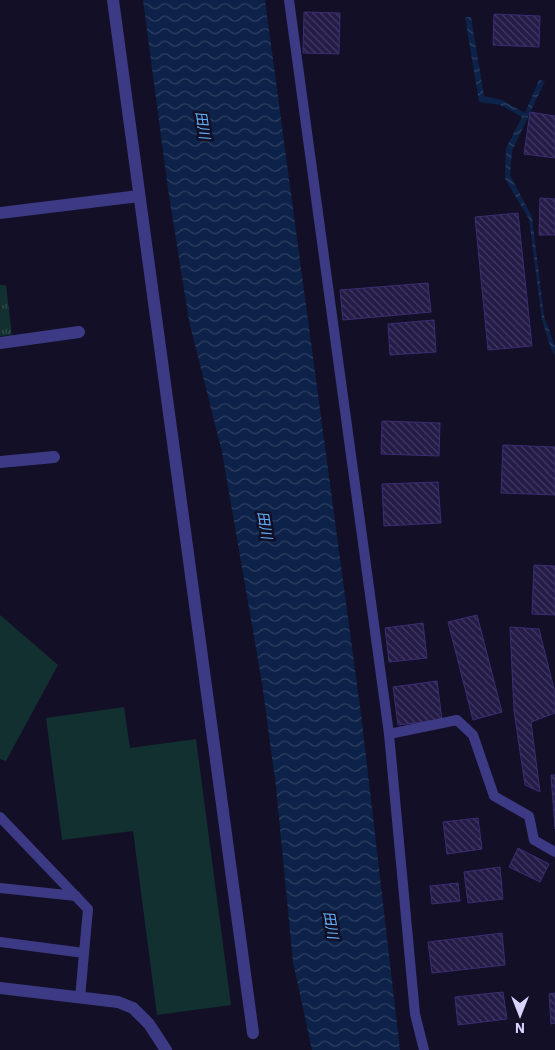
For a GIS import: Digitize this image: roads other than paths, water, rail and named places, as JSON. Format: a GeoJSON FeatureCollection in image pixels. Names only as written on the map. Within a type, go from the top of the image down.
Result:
{"type":"FeatureCollection","features":[{"type":"Feature","properties":{"kind":"street"},"geometry":{"type":"LineString","coordinates":[[113,0],[253,1033]]}},
{"type":"Feature","properties":{"kind":"street"},"geometry":{"type":"LineString","coordinates":[[0,213],[139,196]]}},
{"type":"Feature","properties":{"kind":"street"},"geometry":{"type":"LineString","coordinates":[[0,343],[79,332]]}},
{"type":"Feature","properties":{"kind":"street"},"geometry":{"type":"LineString","coordinates":[[0,462],[54,456]]}},
{"type":"Feature","properties":{"kind":"street"},"geometry":{"type":"LineString","coordinates":[[0,988],[118,1002],[133,1008],[149,1024],[166,1050]]}},
{"type":"Feature","properties":{"kind":"lane"},"geometry":{"type":"LineString","coordinates":[[289,0],[389,734],[416,1014],[424,1050]]}},
{"type":"Feature","properties":{"kind":"lane"},"geometry":{"type":"LineString","coordinates":[[389,734],[457,720],[473,735],[494,796],[529,816],[534,840],[555,852]]}},
{"type":"Feature","properties":{"kind":"lane"},"geometry":{"type":"LineString","coordinates":[[0,817],[88,909],[80,998]]}},
{"type":"Feature","properties":{"kind":"lane"},"geometry":{"type":"LineString","coordinates":[[0,888],[76,896]]}},
{"type":"Feature","properties":{"kind":"lane"},"geometry":{"type":"LineString","coordinates":[[0,942],[84,953]]}},
{"type":"Feature","properties":{"kind":"water","name":"田川"},"geometry":{"type":"Polygon","coordinates":[[[143,0],[265,0],[362,722],[400,1050],[312,1050],[293,962],[276,787],[262,683],[222,452],[189,321],[168,189],[143,0]]]}},
{"type":"Feature","properties":{"kind":"water"},"geometry":{"type":"Polygon","coordinates":[[[465,17],[471,17],[484,96],[502,100],[525,113],[539,80],[545,81],[512,151],[510,175],[532,217],[544,316],[555,347],[555,355],[551,349],[542,320],[529,219],[505,179],[506,148],[522,117],[500,105],[479,102],[465,17]]]}}]}
